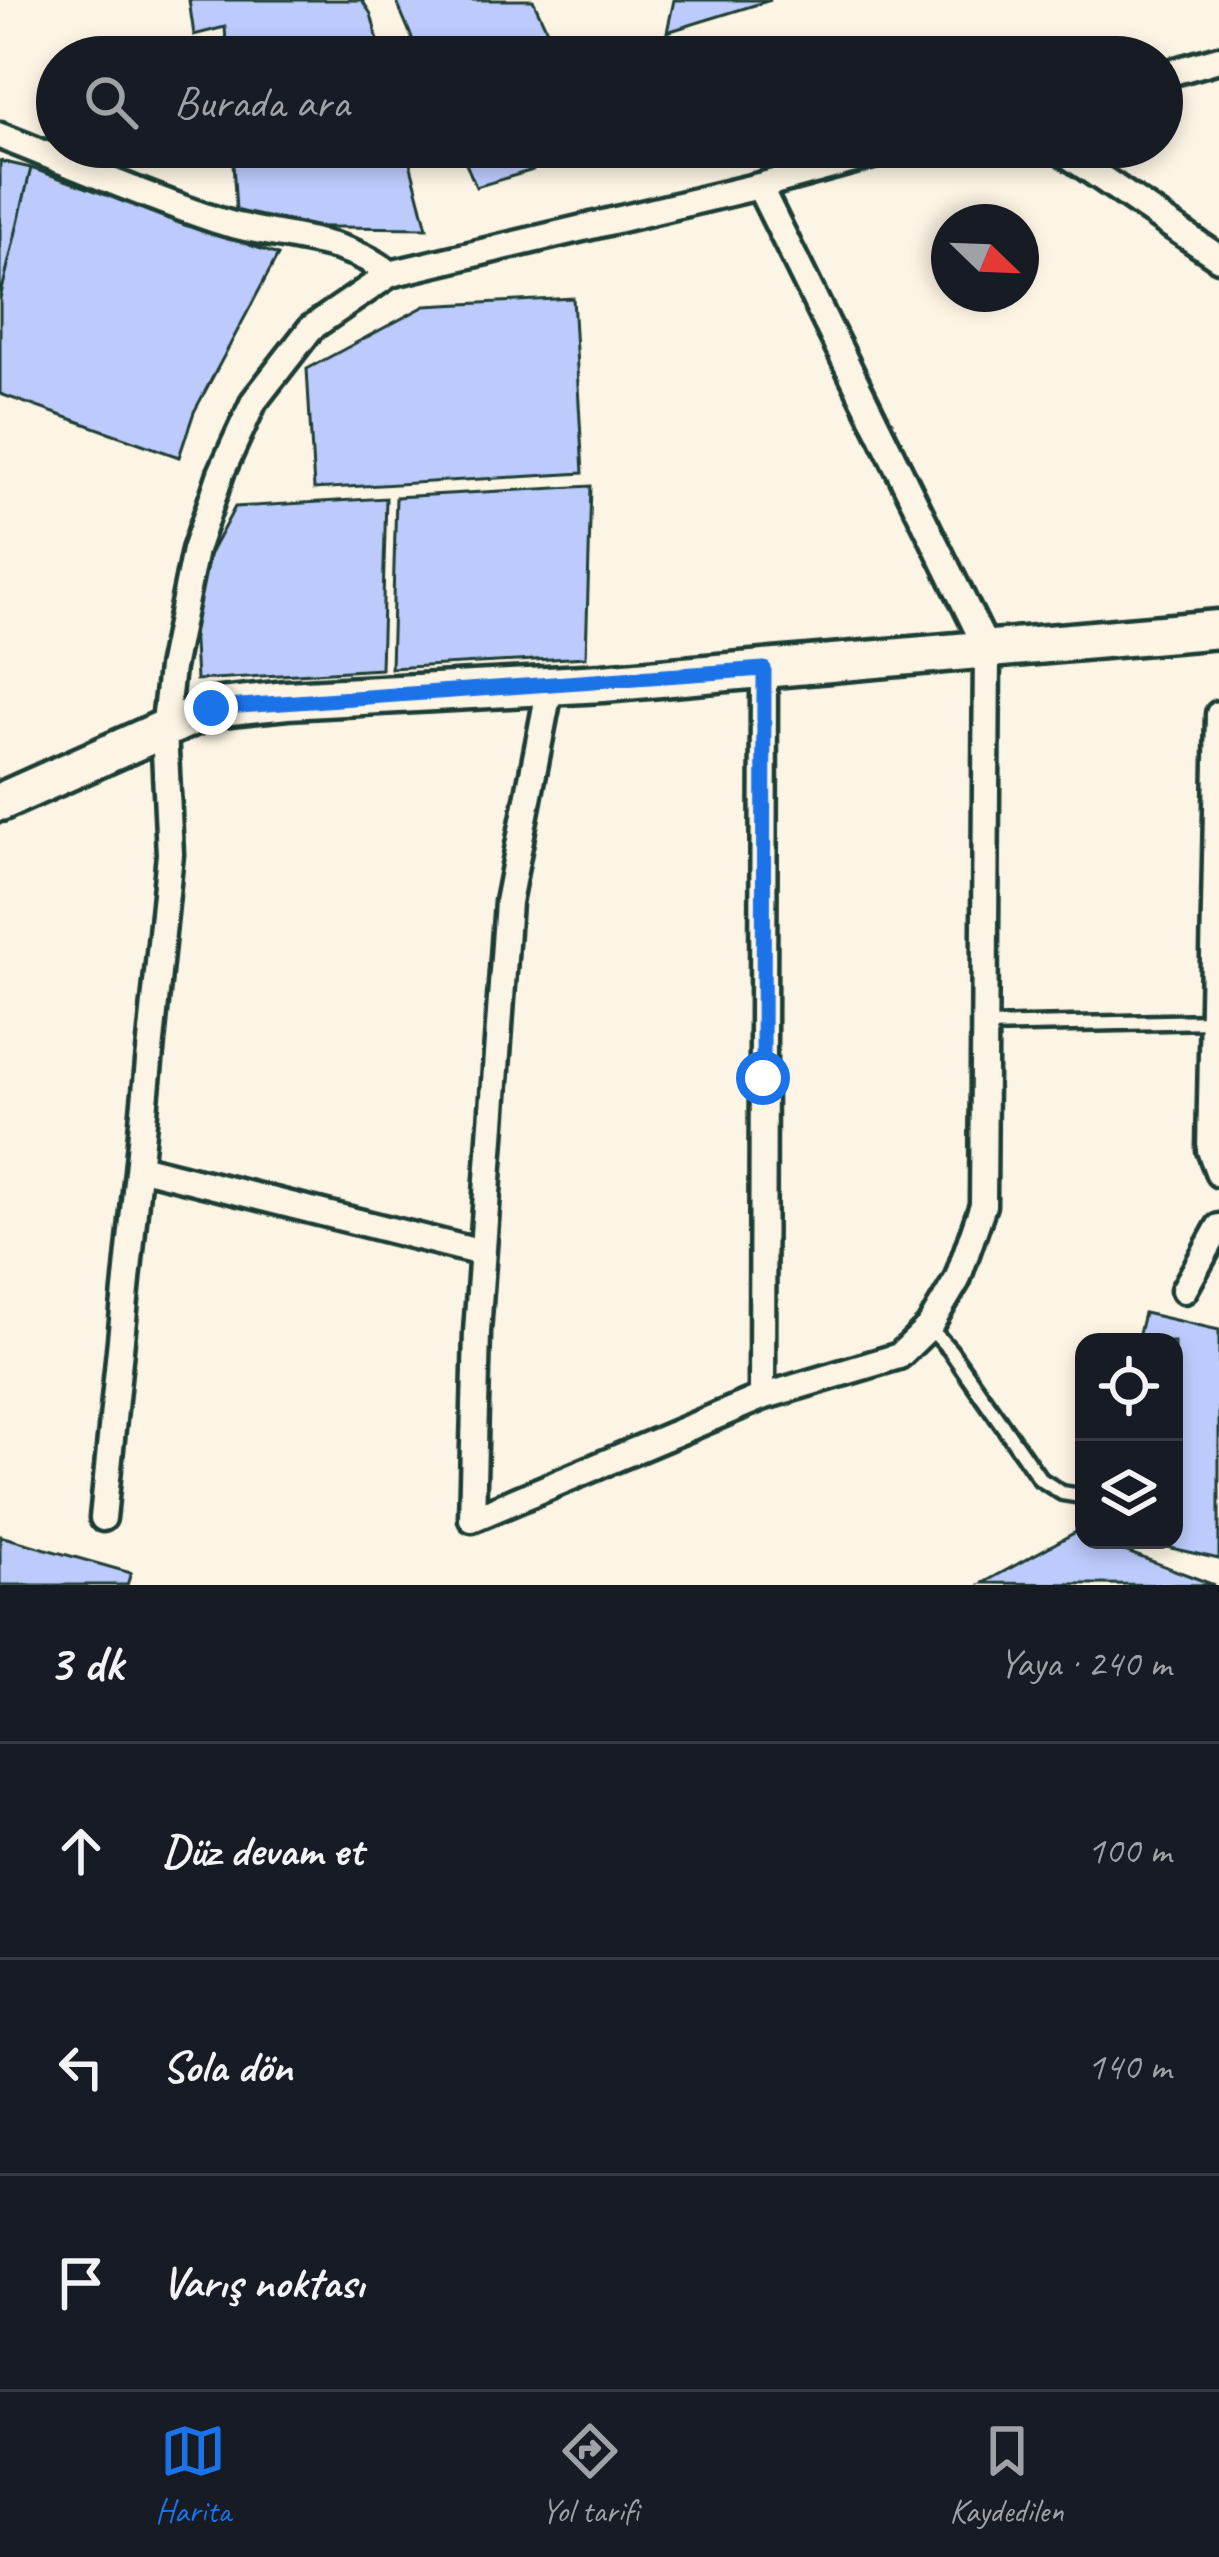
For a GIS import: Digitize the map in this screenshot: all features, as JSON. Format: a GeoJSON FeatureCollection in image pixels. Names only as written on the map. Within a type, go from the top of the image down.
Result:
{"type":"FeatureCollection","features":[{"type":"Feature","properties":{"kind":"street"},"geometry":{"type":"LineString","coordinates":[[1183,69],[1219,59]]}},
{"type":"Feature","properties":{"kind":"street"},"geometry":{"type":"LineString","coordinates":[[0,136],[36,150]]}},
{"type":"Feature","properties":{"kind":"street"},"geometry":{"type":"LineString","coordinates":[[82,168],[215,220],[340,247],[370,258],[390,274]]}},
{"type":"Feature","properties":{"kind":"street"},"geometry":{"type":"LineString","coordinates":[[103,1518],[170,854],[164,731],[171,668],[195,550],[221,473],[254,401],[311,328],[390,274],[825,168]]}},
{"type":"Feature","properties":{"kind":"street"},"geometry":{"type":"LineString","coordinates":[[1087,168],[1219,258]]}},
{"type":"Feature","properties":{"kind":"street"},"geometry":{"type":"LineString","coordinates":[[550,686],[508,902],[482,1253],[472,1519],[762,1397],[899,1356],[929,1327],[957,1280],[983,1205],[987,650],[759,186]]}},
{"type":"Feature","properties":{"kind":"street"},"geometry":{"type":"LineString","coordinates":[[0,802],[211,708],[550,686],[1219,629]]}},
{"type":"Feature","properties":{"kind":"street"},"geometry":{"type":"LineString","coordinates":[[762,1397],[764,669]]}},
{"type":"Feature","properties":{"kind":"street"},"geometry":{"type":"LineString","coordinates":[[1219,714],[1210,1150],[1219,1174]]}},
{"type":"Feature","properties":{"kind":"street"},"geometry":{"type":"LineString","coordinates":[[139,1167],[482,1253]]}},
{"type":"Feature","properties":{"kind":"street"},"geometry":{"type":"LineString","coordinates":[[1184,1291],[1219,1227]]}},
{"type":"Feature","properties":{"kind":"lane"},"geometry":{"type":"LineString","coordinates":[[983,1026],[1213,1021]]}},
{"type":"Feature","properties":{"kind":"lane"},"geometry":{"type":"LineString","coordinates":[[929,1327],[1040,1479],[1075,1495]]}},
{"type":"Feature","properties":{"kind":"building"},"geometry":{"type":"Polygon","coordinates":[[[189,0],[362,0],[377,36],[226,36],[225,27],[194,35],[189,0]]]}},
{"type":"Feature","properties":{"kind":"building"},"geometry":{"type":"Polygon","coordinates":[[[396,0],[533,0],[550,36],[411,36],[396,0]]]}},
{"type":"Feature","properties":{"kind":"building"},"geometry":{"type":"Polygon","coordinates":[[[674,0],[771,0],[667,32],[674,0]]]}},
{"type":"Feature","properties":{"kind":"building"},"geometry":{"type":"Polygon","coordinates":[[[0,161],[31,168],[0,299],[0,161]]]}},
{"type":"Feature","properties":{"kind":"building"},"geometry":{"type":"Polygon","coordinates":[[[31,168],[278,255],[194,412],[179,457],[0,394],[0,299],[31,168]]]}},
{"type":"Feature","properties":{"kind":"building"},"geometry":{"type":"Polygon","coordinates":[[[233,168],[411,168],[427,228],[237,226],[233,168]]]}},
{"type":"Feature","properties":{"kind":"building"},"geometry":{"type":"Polygon","coordinates":[[[468,168],[533,168],[533,170],[476,187],[468,168]]]}},
{"type":"Feature","properties":{"kind":"building"},"geometry":{"type":"Polygon","coordinates":[[[573,298],[583,473],[314,489],[307,369],[425,306],[573,298]]]}},
{"type":"Feature","properties":{"kind":"building"},"geometry":{"type":"Polygon","coordinates":[[[591,486],[586,657],[391,668],[396,497],[591,486]]]}},
{"type":"Feature","properties":{"kind":"building"},"geometry":{"type":"Polygon","coordinates":[[[386,498],[381,669],[196,680],[191,589],[235,507],[386,498]]]}},
{"type":"Feature","properties":{"kind":"building"},"geometry":{"type":"Polygon","coordinates":[[[1144,1313],[1219,1330],[1219,1559],[1175,1549],[1183,1549],[1183,1333],[1139,1333],[1144,1313]]]}},
{"type":"Feature","properties":{"kind":"building"},"geometry":{"type":"Polygon","coordinates":[[[1075,1533],[1075,1549],[1120,1549],[1214,1585],[983,1583],[1075,1533]]]}},
{"type":"Feature","properties":{"kind":"building"},"geometry":{"type":"Polygon","coordinates":[[[0,1536],[131,1573],[127,1585],[0,1585],[0,1536]]]}},
{"type":"Feature","properties":{"kind":"route"},"geometry":{"type":"LineString","coordinates":[[211,708],[764,669],[763,1078]]}}]}
